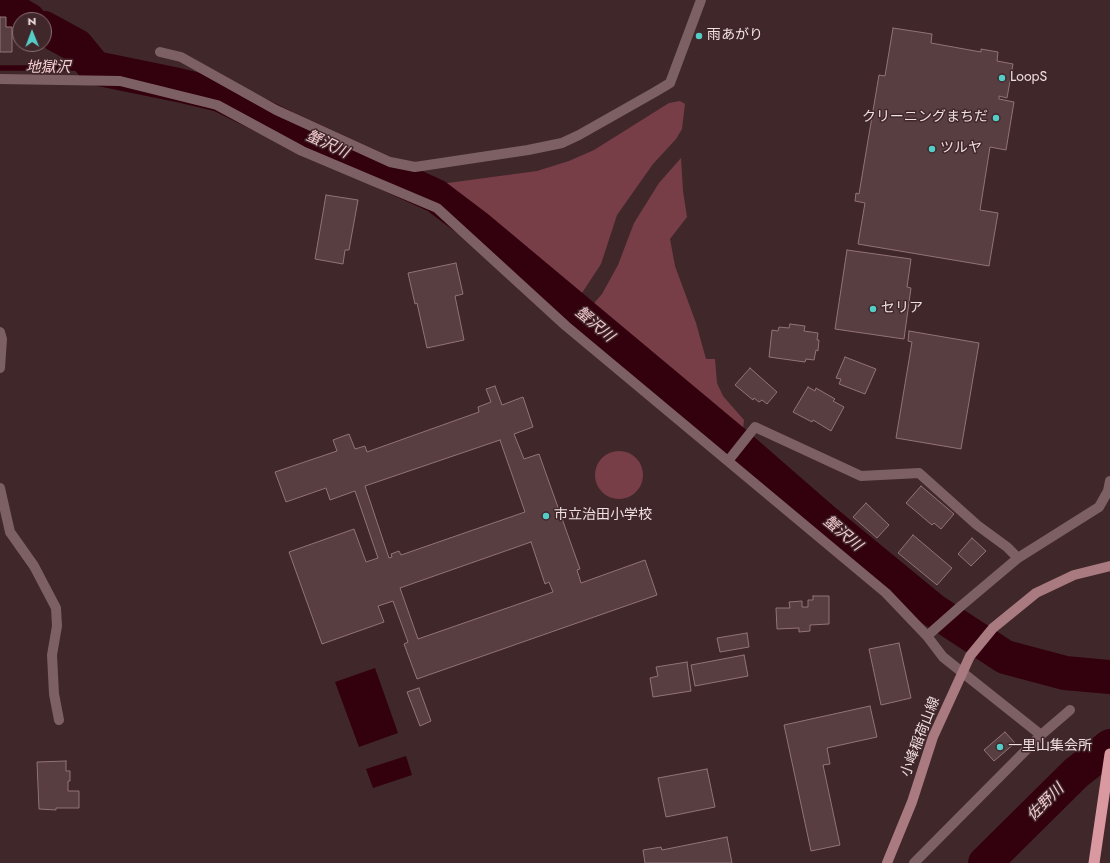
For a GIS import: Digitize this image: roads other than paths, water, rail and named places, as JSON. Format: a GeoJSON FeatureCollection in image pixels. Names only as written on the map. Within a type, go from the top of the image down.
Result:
{"type":"FeatureCollection","features":[{"type":"Feature","properties":{"kind":"highway"},"geometry":{"type":"LineString","coordinates":[[1094,863],[1110,754]]}},
{"type":"Feature","properties":{"kind":"main road","name":"小峰稲荷山線"},"geometry":{"type":"LineString","coordinates":[[887,863],[912,802],[933,737],[970,656],[993,628],[1036,593],[1074,575],[1110,566]]}},
{"type":"Feature","properties":{"kind":"street"},"geometry":{"type":"LineString","coordinates":[[160,52],[181,58],[276,110],[390,162],[415,167],[528,150],[562,143],[670,83],[701,0]]}},
{"type":"Feature","properties":{"kind":"street"},"geometry":{"type":"LineString","coordinates":[[0,79],[120,81],[217,105],[302,151],[437,208],[566,326],[731,458],[886,593],[931,633],[943,656],[1041,735]]}},
{"type":"Feature","properties":{"kind":"street"},"geometry":{"type":"LineString","coordinates":[[0,332],[2,339],[0,368]]}},
{"type":"Feature","properties":{"kind":"street"},"geometry":{"type":"LineString","coordinates":[[731,458],[755,428],[861,476],[919,473],[977,525],[1007,547],[1018,558]]}},
{"type":"Feature","properties":{"kind":"street"},"geometry":{"type":"LineString","coordinates":[[931,633],[1018,558],[1099,507],[1108,491],[1110,481]]}},
{"type":"Feature","properties":{"kind":"street"},"geometry":{"type":"LineString","coordinates":[[0,488],[10,532],[34,566],[56,608],[56,626],[52,655],[54,694],[59,720]]}},
{"type":"Feature","properties":{"kind":"street"},"geometry":{"type":"LineString","coordinates":[[914,863],[1041,735],[1070,710]]}},
{"type":"Feature","properties":{"kind":"waterway","name":"蟹沢川"},"geometry":{"type":"LineString","coordinates":[[0,3],[15,12]]}},
{"type":"Feature","properties":{"kind":"waterway","name":"蟹沢川"},"geometry":{"type":"LineString","coordinates":[[52,32],[77,46],[95,68],[220,95],[293,131],[436,196],[477,227],[733,441],[826,522],[933,610],[1005,657],[1065,673],[1110,677]]}},
{"type":"Feature","properties":{"kind":"waterway","name":"地獄沢"},"geometry":{"type":"LineString","coordinates":[[0,68],[95,68]]}},
{"type":"Feature","properties":{"kind":"waterway","name":"佐野川"},"geometry":{"type":"LineString","coordinates":[[985,863],[1076,773],[1110,746]]}},
{"type":"Feature","properties":{"kind":"place","name":"雨あがり"},"geometry":{"type":"Point","coordinates":[699,36]}},
{"type":"Feature","properties":{"kind":"place","name":"LoopS"},"geometry":{"type":"Point","coordinates":[1002,78]}},
{"type":"Feature","properties":{"kind":"place","name":"クリーニングまちだ"},"geometry":{"type":"Point","coordinates":[996,118]}},
{"type":"Feature","properties":{"kind":"place","name":"ツルヤ"},"geometry":{"type":"Point","coordinates":[932,149]}},
{"type":"Feature","properties":{"kind":"place","name":"セリア"},"geometry":{"type":"Point","coordinates":[873,309]}},
{"type":"Feature","properties":{"kind":"place","name":"市立治田小学校"},"geometry":{"type":"Point","coordinates":[546,516]}},
{"type":"Feature","properties":{"kind":"place","name":"一里山集会所"},"geometry":{"type":"Point","coordinates":[1000,747]}}]}
